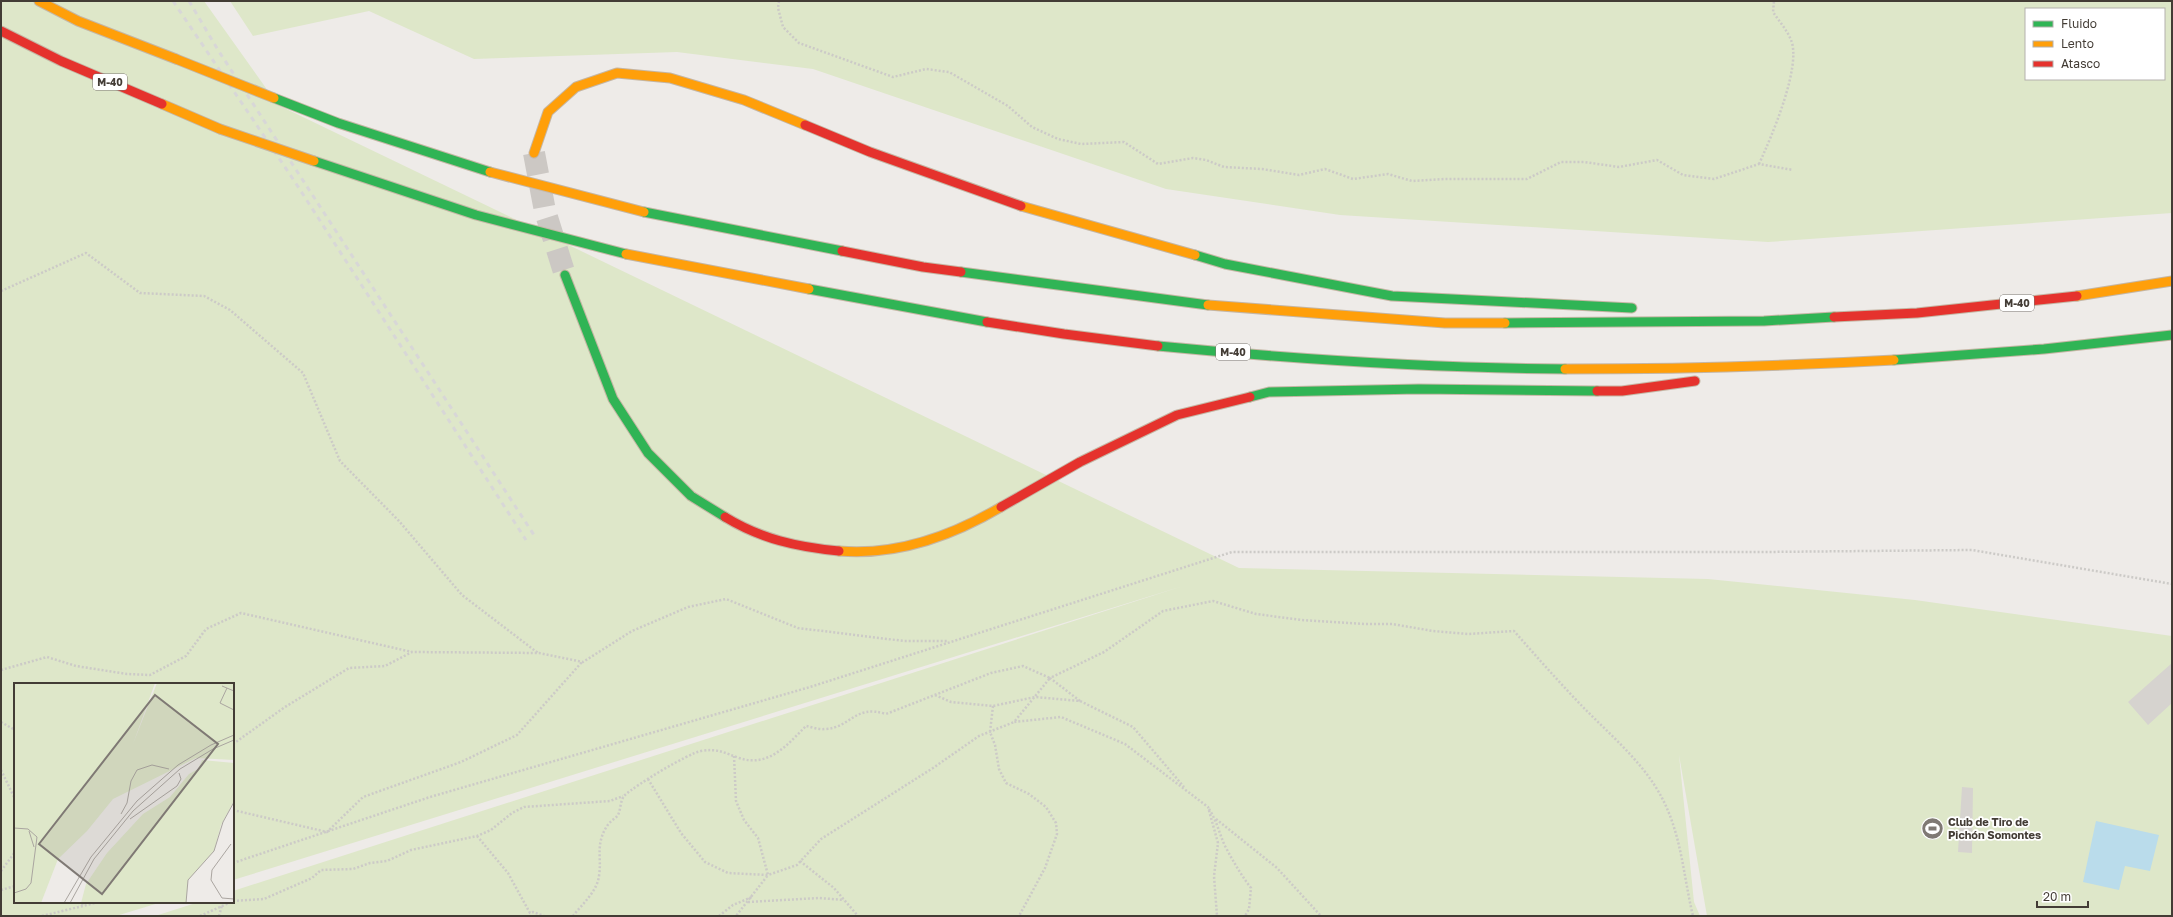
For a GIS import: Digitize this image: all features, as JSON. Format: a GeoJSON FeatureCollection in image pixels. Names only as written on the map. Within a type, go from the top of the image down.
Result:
{"type":"FeatureCollection","features":[{"type":"Feature","properties":{"kind":"highway","name":"M-40"},"geometry":{"type":"LineString","coordinates":[[39,1],[78,21],[338,123],[486,171],[637,211],[922,267],[1201,304],[1445,322],[1764,322],[1917,313],[2081,296],[2172,281]]}},
{"type":"Feature","properties":{"kind":"highway","name":"M-40"},"geometry":{"type":"LineString","coordinates":[[1,31],[61,61],[220,129],[314,162],[473,214],[636,256],[1018,328],[1152,346],[1338,361],[1445,367],[1634,371],[1919,360],[2083,346],[2172,334]]}},
{"type":"Feature","properties":{"kind":"highway"},"geometry":{"type":"LineString","coordinates":[[534,153],[548,112],[576,87],[617,73],[670,78],[744,100],[870,152],[1010,203],[1225,264],[1392,296],[1641,308]]}},
{"type":"Feature","properties":{"kind":"highway"},"geometry":{"type":"LineString","coordinates":[[565,275],[613,398],[648,453],[691,496],[748,532],[806,548],[852,552],[901,548],[948,534],[988,515],[1080,462],[1177,415],[1269,392],[1419,389],[1622,391],[1706,380]]}},
{"type":"Feature","properties":{"kind":"highway"},"geometry":{"type":"LineString","coordinates":[[1710,312],[1764,322]]}},
{"type":"Feature","properties":{"kind":"highway"},"geometry":{"type":"LineString","coordinates":[[1729,376],[1821,364]]}},
{"type":"Feature","properties":{"kind":"path"},"geometry":{"type":"LineString","coordinates":[[779,1],[778,8],[783,27],[798,43],[893,77],[926,68],[949,72],[1008,106],[1032,127],[1058,139],[1081,144],[1124,142],[1158,164],[1193,158],[1206,160],[1224,167],[1262,169],[1300,175],[1325,170],[1353,179],[1388,174],[1412,181],[1445,179],[1527,179],[1561,162],[1584,162],[1619,167],[1657,160],[1683,175],[1714,179],[1759,164],[1793,170]]}},
{"type":"Feature","properties":{"kind":"path"},"geometry":{"type":"LineString","coordinates":[[1759,164],[1773,134],[1794,65],[1791,41],[1773,12],[1774,1]]}},
{"type":"Feature","properties":{"kind":"path"},"geometry":{"type":"LineString","coordinates":[[1,291],[86,253],[140,293],[204,296],[230,310],[302,372],[340,462],[399,521],[462,595],[539,653]]}},
{"type":"Feature","properties":{"kind":"path"},"geometry":{"type":"LineString","coordinates":[[234,863],[430,797],[810,687],[1232,552],[1764,552],[1972,550],[2172,584]]}},
{"type":"Feature","properties":{"kind":"path"},"geometry":{"type":"LineString","coordinates":[[326,832],[363,797],[461,762],[517,735],[582,662],[632,631],[688,607],[726,599],[798,628],[904,641],[951,641]]}},
{"type":"Feature","properties":{"kind":"path"},"geometry":{"type":"LineString","coordinates":[[1014,722],[1050,678],[1104,652],[1163,612],[1213,601],[1256,614],[1302,620],[1364,624],[1392,624],[1433,631],[1468,634],[1514,631],[1581,706],[1636,760],[1665,803],[1679,838],[1684,878],[1693,916]]}},
{"type":"Feature","properties":{"kind":"path"},"geometry":{"type":"LineString","coordinates":[[1,670],[47,657],[76,666],[126,674],[150,675],[186,656],[206,629],[241,613],[412,652],[539,653],[582,662]]}},
{"type":"Feature","properties":{"kind":"path"},"geometry":{"type":"LineString","coordinates":[[234,743],[285,706],[349,668],[384,666],[412,652]]}},
{"type":"Feature","properties":{"kind":"path"},"geometry":{"type":"LineString","coordinates":[[234,902],[264,899],[312,878],[321,870],[353,869],[370,862],[387,861],[411,850],[477,836],[491,830],[512,813],[524,806],[610,801],[624,796],[648,779],[700,751],[722,750],[741,758],[761,759],[779,753],[806,726],[825,730],[842,724],[859,713],[875,711],[886,714],[991,673],[1024,666],[1050,678],[1080,701],[1133,727],[1187,791]]}},
{"type":"Feature","properties":{"kind":"path"},"geometry":{"type":"LineString","coordinates":[[935,695],[952,702],[993,706],[1035,697],[1080,701]]}},
{"type":"Feature","properties":{"kind":"path"},"geometry":{"type":"LineString","coordinates":[[993,706],[990,732],[995,745],[999,769],[1006,783],[1029,794],[1046,807],[1056,822],[1057,834],[1045,868],[1020,916]]}},
{"type":"Feature","properties":{"kind":"path"},"geometry":{"type":"LineString","coordinates":[[648,779],[681,833],[705,862],[728,873],[768,875],[797,865],[822,839],[980,736],[1014,722],[1061,717],[1125,744],[1208,807],[1216,819],[1225,844],[1239,872],[1251,888],[1249,909],[1245,916]]}},
{"type":"Feature","properties":{"kind":"path"},"geometry":{"type":"LineString","coordinates":[[1,722],[14,729]]}},
{"type":"Feature","properties":{"kind":"path"},"geometry":{"type":"LineString","coordinates":[[734,755],[736,801],[744,820],[758,838],[768,875]]}},
{"type":"Feature","properties":{"kind":"path"},"geometry":{"type":"LineString","coordinates":[[1,770],[14,797]]}},
{"type":"Feature","properties":{"kind":"path"},"geometry":{"type":"LineString","coordinates":[[573,916],[593,891],[599,876],[598,857],[601,838],[608,824],[618,814],[624,796]]}},
{"type":"Feature","properties":{"kind":"path"},"geometry":{"type":"LineString","coordinates":[[1208,807],[1218,843],[1214,876],[1217,916]]}},
{"type":"Feature","properties":{"kind":"path"},"geometry":{"type":"LineString","coordinates":[[234,810],[326,832]]}},
{"type":"Feature","properties":{"kind":"path"},"geometry":{"type":"LineString","coordinates":[[1216,819],[1277,868],[1321,916]]}},
{"type":"Feature","properties":{"kind":"path"},"geometry":{"type":"LineString","coordinates":[[477,836],[508,873],[531,915],[533,912],[544,916]]}},
{"type":"Feature","properties":{"kind":"path"},"geometry":{"type":"LineString","coordinates":[[1,871],[14,853]]}},
{"type":"Feature","properties":{"kind":"path"},"geometry":{"type":"LineString","coordinates":[[800,862],[834,888],[858,916]]}},
{"type":"Feature","properties":{"kind":"path"},"geometry":{"type":"LineString","coordinates":[[736,916],[768,875]]}},
{"type":"Feature","properties":{"kind":"path"},"geometry":{"type":"LineString","coordinates":[[1,890],[14,886]]}},
{"type":"Feature","properties":{"kind":"path"},"geometry":{"type":"LineString","coordinates":[[719,916],[733,905],[752,896]]}},
{"type":"Feature","properties":{"kind":"path"},"geometry":{"type":"LineString","coordinates":[[748,902],[819,898],[844,900]]}},
{"type":"Feature","properties":{"kind":"path"},"geometry":{"type":"LineString","coordinates":[[80,903],[84,906]]}},
{"type":"Feature","properties":{"kind":"path"},"geometry":{"type":"LineString","coordinates":[[42,916],[95,903]]}},
{"type":"Feature","properties":{"kind":"path"},"geometry":{"type":"LineString","coordinates":[[200,916],[229,903]]}},
{"type":"Feature","properties":{"kind":"path"},"geometry":{"type":"LineString","coordinates":[[219,916],[222,905]]}},
{"type":"Feature","properties":{"kind":"green space"},"geometry":{"type":"Polygon","coordinates":[[[1,1],[204,1],[278,105],[1239,568],[1708,579],[1915,600],[2172,636],[2172,916],[1707,916],[1679,755],[1694,902],[1700,916],[155,916],[196,903],[234,903],[234,891],[1183,586],[234,880],[234,683],[14,683],[14,903],[159,903],[116,916],[1,916],[1,1]]]}},
{"type":"Feature","properties":{"kind":"green space"},"geometry":{"type":"Polygon","coordinates":[[[230,1],[2172,1],[2172,213],[1768,242],[1340,215],[1166,189],[813,69],[677,52],[474,59],[369,11],[253,36],[230,1]]]}},
{"type":"Feature","properties":{"kind":"water"},"geometry":{"type":"Polygon","coordinates":[[[2096,821],[2159,835],[2150,871],[2125,866],[2119,890],[2083,882],[2096,821]]]}},
{"type":"Feature","properties":{"kind":"building"},"geometry":{"type":"Polygon","coordinates":[[[2172,663],[2172,703],[2148,725],[2128,702],[2172,663]]]}},
{"type":"Feature","properties":{"kind":"building"},"geometry":{"type":"Polygon","coordinates":[[[1962,787],[1973,788],[1972,853],[1958,852],[1962,787]]]}},
{"type":"Feature","properties":{"kind":"tunnel"},"geometry":{"type":"LineString","coordinates":[[534,153],[545,211],[565,275]]}},
{"type":"Feature","properties":{"kind":"railway"},"geometry":{"type":"LineString","coordinates":[[173,1],[295,182],[526,540]]}},
{"type":"Feature","properties":{"kind":"railway"},"geometry":{"type":"LineString","coordinates":[[189,1],[218,50],[534,535]]}},
{"type":"Feature","properties":{"kind":"traffic: fast"},"geometry":{"type":"LineString","coordinates":[[274,98],[338,123],[490,172]]}},
{"type":"Feature","properties":{"kind":"traffic: fast"},"geometry":{"type":"LineString","coordinates":[[314,161],[476,215],[626,254]]}},
{"type":"Feature","properties":{"kind":"traffic: fast"},"geometry":{"type":"LineString","coordinates":[[644,212],[842,251]]}},
{"type":"Feature","properties":{"kind":"traffic: fast"},"geometry":{"type":"LineString","coordinates":[[1195,255],[1225,264],[1392,296],[1632,308]]}},
{"type":"Feature","properties":{"kind":"traffic: fast"},"geometry":{"type":"LineString","coordinates":[[961,272],[1208,305]]}},
{"type":"Feature","properties":{"kind":"traffic: fast"},"geometry":{"type":"LineString","coordinates":[[565,275],[613,399],[648,453],[691,496],[725,517]]}},
{"type":"Feature","properties":{"kind":"traffic: fast"},"geometry":{"type":"LineString","coordinates":[[809,289],[987,322]]}},
{"type":"Feature","properties":{"kind":"traffic: fast"},"geometry":{"type":"LineString","coordinates":[[1505,323],[1764,321],[1834,317]]}},
{"type":"Feature","properties":{"kind":"traffic: fast"},"geometry":{"type":"LineString","coordinates":[[1894,360],[2044,349],[2172,335]]}},
{"type":"Feature","properties":{"kind":"traffic: fast"},"geometry":{"type":"LineString","coordinates":[[1158,346],[1259,355],[1412,365],[1565,369]]}},
{"type":"Feature","properties":{"kind":"traffic: fast"},"geometry":{"type":"LineString","coordinates":[[1250,397],[1269,392],[1419,389],[1597,391]]}},
{"type":"Feature","properties":{"kind":"traffic: slow"},"geometry":{"type":"LineString","coordinates":[[39,1],[78,21],[176,59]]}},
{"type":"Feature","properties":{"kind":"traffic: slow"},"geometry":{"type":"LineString","coordinates":[[176,59],[274,98]]}},
{"type":"Feature","properties":{"kind":"traffic: slow"},"geometry":{"type":"LineString","coordinates":[[534,153],[548,112],[576,87],[617,73],[670,78],[744,100],[805,125]]}},
{"type":"Feature","properties":{"kind":"traffic: slow"},"geometry":{"type":"LineString","coordinates":[[162,104],[220,129]]}},
{"type":"Feature","properties":{"kind":"traffic: slow"},"geometry":{"type":"LineString","coordinates":[[220,129],[314,161]]}},
{"type":"Feature","properties":{"kind":"traffic: slow"},"geometry":{"type":"LineString","coordinates":[[490,172],[644,212]]}},
{"type":"Feature","properties":{"kind":"traffic: slow"},"geometry":{"type":"LineString","coordinates":[[1021,206],[1195,255]]}},
{"type":"Feature","properties":{"kind":"traffic: slow"},"geometry":{"type":"LineString","coordinates":[[626,254],[809,289]]}},
{"type":"Feature","properties":{"kind":"traffic: slow"},"geometry":{"type":"LineString","coordinates":[[2077,296],[2172,281]]}},
{"type":"Feature","properties":{"kind":"traffic: slow"},"geometry":{"type":"LineString","coordinates":[[1208,305],[1445,323],[1505,323]]}},
{"type":"Feature","properties":{"kind":"traffic: slow"},"geometry":{"type":"LineString","coordinates":[[1565,369],[1730,367],[1894,360]]}},
{"type":"Feature","properties":{"kind":"traffic: slow"},"geometry":{"type":"LineString","coordinates":[[839,551],[861,552],[882,550],[923,542],[963,527],[1001,507]]}},
{"type":"Feature","properties":{"kind":"traffic: jam"},"geometry":{"type":"LineString","coordinates":[[1,31],[61,61],[162,104]]}},
{"type":"Feature","properties":{"kind":"traffic: jam"},"geometry":{"type":"LineString","coordinates":[[805,125],[870,152],[1021,206]]}},
{"type":"Feature","properties":{"kind":"traffic: jam"},"geometry":{"type":"LineString","coordinates":[[842,251],[923,267],[961,272]]}},
{"type":"Feature","properties":{"kind":"traffic: jam"},"geometry":{"type":"LineString","coordinates":[[1834,317],[1917,313],[2077,296]]}},
{"type":"Feature","properties":{"kind":"traffic: jam"},"geometry":{"type":"LineString","coordinates":[[987,322],[1158,346]]}},
{"type":"Feature","properties":{"kind":"traffic: jam"},"geometry":{"type":"LineString","coordinates":[[1597,391],[1622,391],[1695,381]]}},
{"type":"Feature","properties":{"kind":"traffic: jam"},"geometry":{"type":"LineString","coordinates":[[1001,507],[1080,462],[1177,415],[1250,397]]}},
{"type":"Feature","properties":{"kind":"traffic: jam"},"geometry":{"type":"LineString","coordinates":[[725,517],[752,531],[780,541],[839,551]]}},
{"type":"Feature","properties":{"kind":"place","name":"Club de Tiro de Pichón Somontes"},"geometry":{"type":"Point","coordinates":[1932,828]}}]}
